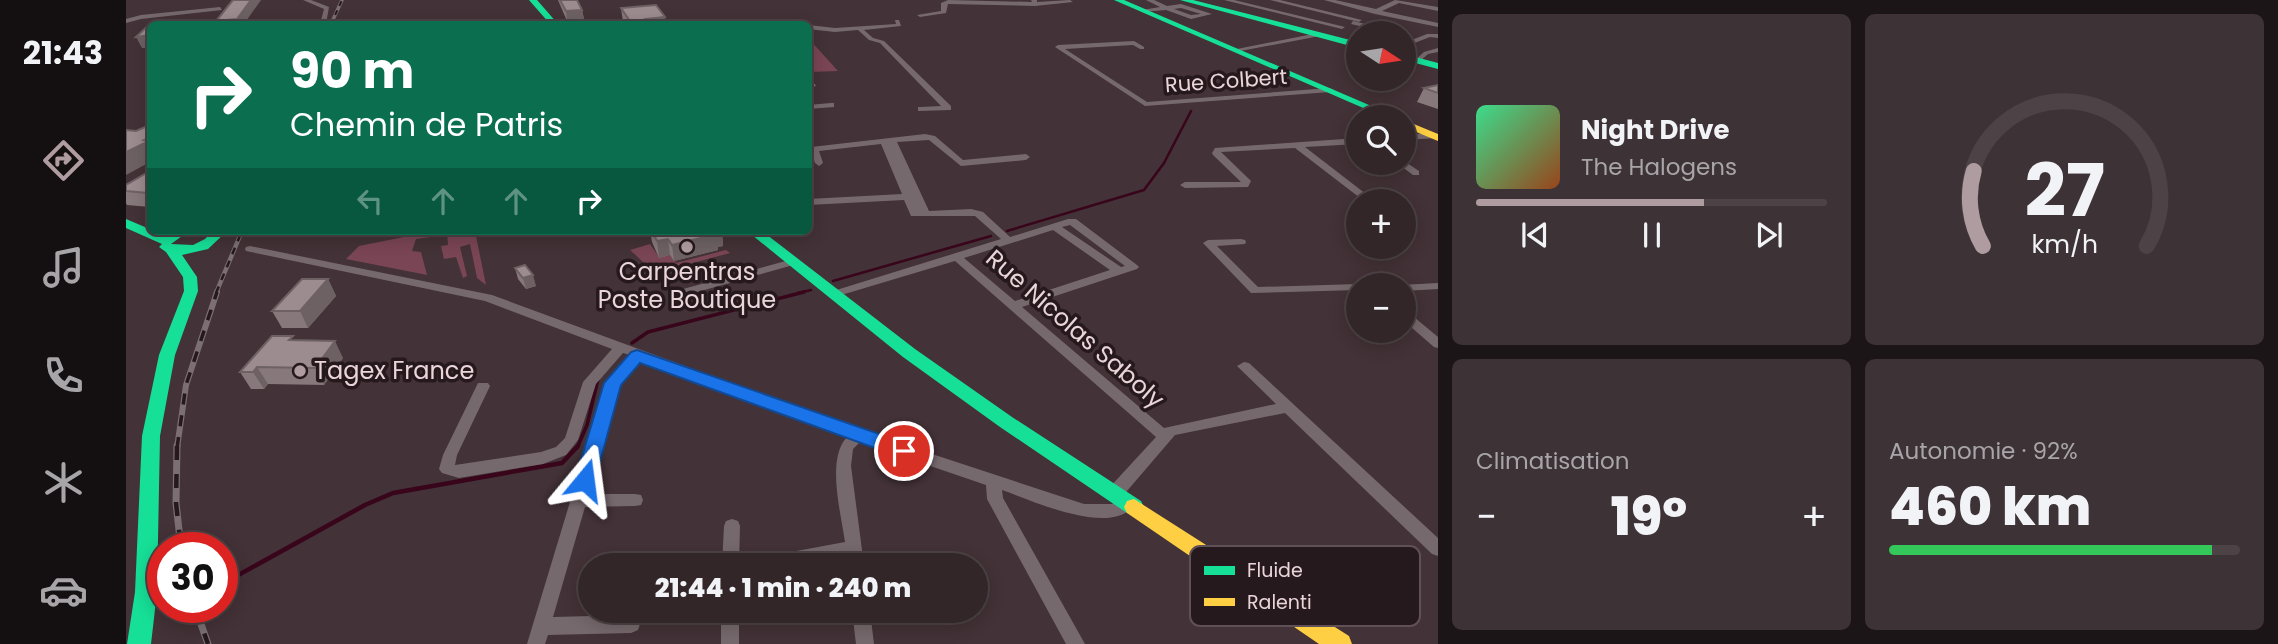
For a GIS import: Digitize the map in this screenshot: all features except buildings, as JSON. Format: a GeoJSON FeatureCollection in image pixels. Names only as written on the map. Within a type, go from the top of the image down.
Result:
{"type":"FeatureCollection","features":[{"type":"Feature","properties":{"kind":"street"},"geometry":{"type":"LineString","coordinates":[[306,0],[327,8],[324,21]]}},
{"type":"Feature","properties":{"kind":"street"},"geometry":{"type":"LineString","coordinates":[[533,0],[551,21]]}},
{"type":"Feature","properties":{"kind":"street"},"geometry":{"type":"LineString","coordinates":[[1118,0],[1167,8],[1191,17],[1209,14],[1181,6],[1167,8],[1146,5]]}},
{"type":"Feature","properties":{"kind":"street"},"geometry":{"type":"LineString","coordinates":[[1184,0],[1346,43]]}},
{"type":"Feature","properties":{"kind":"street"},"geometry":{"type":"LineString","coordinates":[[1209,7],[1226,0],[1342,27]]}},
{"type":"Feature","properties":{"kind":"street"},"geometry":{"type":"LineString","coordinates":[[1273,0],[1356,21],[1397,1]]}},
{"type":"Feature","properties":{"kind":"street"},"geometry":{"type":"LineString","coordinates":[[1327,0],[1438,25]]}},
{"type":"Feature","properties":{"kind":"street"},"geometry":{"type":"LineString","coordinates":[[1381,0],[1438,9]]}},
{"type":"Feature","properties":{"kind":"street"},"geometry":{"type":"LineString","coordinates":[[920,15],[944,12],[944,3],[948,2],[1070,2]]}},
{"type":"Feature","properties":{"kind":"street"},"geometry":{"type":"LineString","coordinates":[[1146,5],[1235,50],[1363,105]]}},
{"type":"Feature","properties":{"kind":"street"},"geometry":{"type":"LineString","coordinates":[[126,21],[220,9]]}},
{"type":"Feature","properties":{"kind":"street"},"geometry":{"type":"LineString","coordinates":[[812,27],[859,29],[897,26],[897,22]]}},
{"type":"Feature","properties":{"kind":"street"},"geometry":{"type":"LineString","coordinates":[[1235,50],[1321,36],[1346,25]]}},
{"type":"Feature","properties":{"kind":"street"},"geometry":{"type":"LineString","coordinates":[[859,29],[871,38],[883,42],[948,108],[921,109]]}},
{"type":"Feature","properties":{"kind":"street"},"geometry":{"type":"LineString","coordinates":[[1416,40],[1429,35],[1438,36]]}},
{"type":"Feature","properties":{"kind":"street","name":"Rue Colbert"},"geometry":{"type":"LineString","coordinates":[[1142,48],[1134,43],[1058,47],[1145,104],[1329,90]]}},
{"type":"Feature","properties":{"kind":"street"},"geometry":{"type":"LineString","coordinates":[[1416,57],[1438,50]]}},
{"type":"Feature","properties":{"kind":"street"},"geometry":{"type":"LineString","coordinates":[[1416,60],[1438,66]]}},
{"type":"Feature","properties":{"kind":"street"},"geometry":{"type":"LineString","coordinates":[[812,107],[831,105]]}},
{"type":"Feature","properties":{"kind":"street"},"geometry":{"type":"LineString","coordinates":[[1416,126],[1437,135]]}},
{"type":"Feature","properties":{"kind":"street"},"geometry":{"type":"LineString","coordinates":[[1416,137],[1437,135]]}},
{"type":"Feature","properties":{"kind":"street"},"geometry":{"type":"LineString","coordinates":[[819,163],[814,149],[932,138],[961,163],[1026,157]]}},
{"type":"Feature","properties":{"kind":"street"},"geometry":{"type":"LineString","coordinates":[[888,141],[906,197],[915,214],[979,214],[1008,240]]}},
{"type":"Feature","properties":{"kind":"street"},"geometry":{"type":"LineString","coordinates":[[888,141],[925,214]]}},
{"type":"Feature","properties":{"kind":"street"},"geometry":{"type":"LineString","coordinates":[[1185,185],[1245,185],[1246,181],[1216,153],[1218,150],[1346,142]]}},
{"type":"Feature","properties":{"kind":"street"},"geometry":{"type":"LineString","coordinates":[[1298,146],[1354,189]]}},
{"type":"Feature","properties":{"kind":"street"},"geometry":{"type":"LineString","coordinates":[[812,202],[906,197]]}},
{"type":"Feature","properties":{"kind":"street"},"geometry":{"type":"LineString","coordinates":[[834,294],[1055,227],[1119,271],[1015,305]]}},
{"type":"Feature","properties":{"kind":"street"},"geometry":{"type":"LineString","coordinates":[[139,644],[146,592],[151,436],[167,355],[191,290],[190,277],[174,251],[152,235]]}},
{"type":"Feature","properties":{"kind":"street"},"geometry":{"type":"LineString","coordinates":[[174,251],[180,235]]}},
{"type":"Feature","properties":{"kind":"street"},"geometry":{"type":"LineString","coordinates":[[174,251],[195,248],[215,239],[218,235]]}},
{"type":"Feature","properties":{"kind":"street"},"geometry":{"type":"LineString","coordinates":[[759,235],[909,353],[1006,422],[1193,546]]}},
{"type":"Feature","properties":{"kind":"street"},"geometry":{"type":"LineString","coordinates":[[763,235],[771,244]]}},
{"type":"Feature","properties":{"kind":"street"},"geometry":{"type":"LineString","coordinates":[[1241,242],[1208,243],[1255,291],[1346,287]]}},
{"type":"Feature","properties":{"kind":"street"},"geometry":{"type":"LineString","coordinates":[[250,249],[488,298],[637,356],[857,435],[1084,511],[1115,511],[1121,498],[1170,431],[1288,407]]}},
{"type":"Feature","properties":{"kind":"street","name":"Rue Nicolas Saboly"},"geometry":{"type":"LineString","coordinates":[[957,257],[1164,436]]}},
{"type":"Feature","properties":{"kind":"street"},"geometry":{"type":"LineString","coordinates":[[676,294],[793,262]]}},
{"type":"Feature","properties":{"kind":"street"},"geometry":{"type":"LineString","coordinates":[[1416,287],[1438,286]]}},
{"type":"Feature","properties":{"kind":"street"},"geometry":{"type":"LineString","coordinates":[[1416,325],[1438,344]]}},
{"type":"Feature","properties":{"kind":"street"},"geometry":{"type":"LineString","coordinates":[[483,386],[450,455],[447,469],[459,472],[543,458],[561,451],[571,440],[590,382],[619,349]]}},
{"type":"Feature","properties":{"kind":"street"},"geometry":{"type":"LineString","coordinates":[[631,624],[538,635],[613,383],[637,356]]}},
{"type":"Feature","properties":{"kind":"street"},"geometry":{"type":"LineString","coordinates":[[1244,366],[1438,550]]}},
{"type":"Feature","properties":{"kind":"street"},"geometry":{"type":"LineString","coordinates":[[855,553],[843,466],[846,447],[857,435]]}},
{"type":"Feature","properties":{"kind":"street"},"geometry":{"type":"LineString","coordinates":[[994,481],[995,499],[1076,644]]}},
{"type":"Feature","properties":{"kind":"street"},"geometry":{"type":"LineString","coordinates":[[579,502],[635,500]]}},
{"type":"Feature","properties":{"kind":"street"},"geometry":{"type":"LineString","coordinates":[[731,553],[732,526]]}},
{"type":"Feature","properties":{"kind":"street"},"geometry":{"type":"LineString","coordinates":[[824,553],[854,547]]}},
{"type":"Feature","properties":{"kind":"street"},"geometry":{"type":"LineString","coordinates":[[730,623],[730,644]]}},
{"type":"Feature","properties":{"kind":"street"},"geometry":{"type":"LineString","coordinates":[[862,623],[865,644]]}},
{"type":"Feature","properties":{"kind":"street"},"geometry":{"type":"LineString","coordinates":[[1313,626],[1340,644]]}},
{"type":"Feature","properties":{"kind":"shaded area"},"geometry":{"type":"Polygon","coordinates":[[[812,42],[838,71],[812,72],[812,42]]]}},
{"type":"Feature","properties":{"kind":"shaded area"},"geometry":{"type":"Polygon","coordinates":[[[414,235],[438,235],[416,239],[412,251],[421,252],[427,275],[346,259],[359,246],[414,235]]]}},
{"type":"Feature","properties":{"kind":"shaded area"},"geometry":{"type":"Polygon","coordinates":[[[447,235],[476,235],[486,285],[477,278],[470,244],[460,247],[467,276],[463,278],[456,257],[444,259],[441,246],[448,245],[447,235]]]}},
{"type":"Feature","properties":{"kind":"shaded area"},"geometry":{"type":"Polygon","coordinates":[[[650,244],[659,257],[670,255],[676,263],[726,250],[730,253],[655,273],[630,250],[650,244]]]}},
{"type":"Feature","properties":{"kind":"waterway"},"geometry":{"type":"LineString","coordinates":[[1007,231],[1144,190],[1164,163],[1191,111]]}},
{"type":"Feature","properties":{"kind":"waterway"},"geometry":{"type":"LineString","coordinates":[[833,281],[991,236]]}},
{"type":"Feature","properties":{"kind":"waterway"},"geometry":{"type":"LineString","coordinates":[[798,293],[811,290]]}},
{"type":"Feature","properties":{"kind":"waterway"},"geometry":{"type":"LineString","coordinates":[[632,343],[648,332],[804,292]]}},
{"type":"Feature","properties":{"kind":"waterway"},"geometry":{"type":"LineString","coordinates":[[578,446],[587,425],[598,379]]}},
{"type":"Feature","properties":{"kind":"waterway"},"geometry":{"type":"LineString","coordinates":[[238,575],[365,505],[393,493],[562,463],[578,446]]}},
{"type":"Feature","properties":{"kind":"railway"},"geometry":{"type":"LineString","coordinates":[[332,21],[342,0]]}},
{"type":"Feature","properties":{"kind":"railway"},"geometry":{"type":"LineString","coordinates":[[216,293],[240,235]]}},
{"type":"Feature","properties":{"kind":"railway"},"geometry":{"type":"LineString","coordinates":[[177,448],[186,385],[217,292]]}},
{"type":"Feature","properties":{"kind":"railway"},"geometry":{"type":"LineString","coordinates":[[177,446],[176,503],[179,532]]}},
{"type":"Feature","properties":{"kind":"railway"},"geometry":{"type":"LineString","coordinates":[[201,623],[208,644]]}},
{"type":"Feature","properties":{"kind":"traffic: fast"},"geometry":{"type":"LineString","coordinates":[[533,0],[551,21]]}},
{"type":"Feature","properties":{"kind":"traffic: fast"},"geometry":{"type":"LineString","coordinates":[[1118,0],[1364,105]]}},
{"type":"Feature","properties":{"kind":"traffic: fast"},"geometry":{"type":"LineString","coordinates":[[1184,0],[1346,42]]}},
{"type":"Feature","properties":{"kind":"traffic: fast"},"geometry":{"type":"LineString","coordinates":[[1416,60],[1438,66]]}},
{"type":"Feature","properties":{"kind":"traffic: fast"},"geometry":{"type":"LineString","coordinates":[[126,223],[147,232]]}},
{"type":"Feature","properties":{"kind":"traffic: fast"},"geometry":{"type":"LineString","coordinates":[[153,235],[167,241]]}},
{"type":"Feature","properties":{"kind":"traffic: fast"},"geometry":{"type":"LineString","coordinates":[[167,241],[176,235]]}},
{"type":"Feature","properties":{"kind":"traffic: fast"},"geometry":{"type":"LineString","coordinates":[[166,247],[196,249],[217,235]]}},
{"type":"Feature","properties":{"kind":"traffic: fast"},"geometry":{"type":"LineString","coordinates":[[759,235],[909,353],[1006,422],[1134,507]]}},
{"type":"Feature","properties":{"kind":"traffic: fast"},"geometry":{"type":"LineString","coordinates":[[139,644],[146,592],[151,436],[167,355],[191,291],[190,277],[173,251]]}},
{"type":"Feature","properties":{"kind":"traffic: slow"},"geometry":{"type":"LineString","coordinates":[[1416,128],[1438,138]]}},
{"type":"Feature","properties":{"kind":"traffic: slow"},"geometry":{"type":"LineString","coordinates":[[1134,507],[1193,546]]}},
{"type":"Feature","properties":{"kind":"traffic: slow"},"geometry":{"type":"LineString","coordinates":[[1313,626],[1340,644]]}},
{"type":"Feature","properties":{"kind":"place","name":"Carpentras Poste Boutique"},"geometry":{"type":"Point","coordinates":[687,247]}},
{"type":"Feature","properties":{"kind":"place","name":"Tagex France"},"geometry":{"type":"Point","coordinates":[300,371]}},
{"type":"Feature","properties":{"kind":"route"},"geometry":{"type":"LineString","coordinates":[[585,480],[613,383],[628,362],[637,356],[904,451]]}}]}
